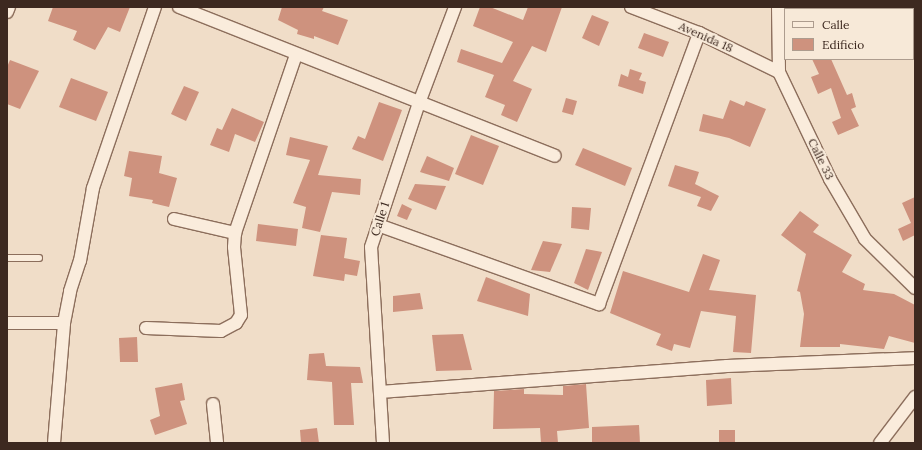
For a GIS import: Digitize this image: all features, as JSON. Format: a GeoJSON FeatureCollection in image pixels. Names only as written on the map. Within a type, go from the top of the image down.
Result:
{"type":"FeatureCollection","features":[{"type":"Feature","properties":{"kind":"street"},"geometry":{"type":"LineString","coordinates":[[7,12],[9,7]]}},
{"type":"Feature","properties":{"kind":"street"},"geometry":{"type":"LineString","coordinates":[[54,443],[64,323],[70,291],[80,261],[93,188],[155,7]]}},
{"type":"Feature","properties":{"kind":"street"},"geometry":{"type":"LineString","coordinates":[[179,7],[296,55],[554,156]]}},
{"type":"Feature","properties":{"kind":"street","name":"Calle 1"},"geometry":{"type":"LineString","coordinates":[[383,443],[371,247],[419,103],[455,7]]}},
{"type":"Feature","properties":{"kind":"street","name":"Avenida 18"},"geometry":{"type":"LineString","coordinates":[[631,7],[699,33],[779,72]]}},
{"type":"Feature","properties":{"kind":"street","name":"Calle 33"},"geometry":{"type":"LineString","coordinates":[[778,7],[779,72],[830,179],[865,239],[915,288]]}},
{"type":"Feature","properties":{"kind":"street"},"geometry":{"type":"LineString","coordinates":[[378,225],[599,304],[699,33]]}},
{"type":"Feature","properties":{"kind":"street"},"geometry":{"type":"LineString","coordinates":[[146,328],[221,331],[236,323],[242,315],[234,248],[234,233],[296,55]]}},
{"type":"Feature","properties":{"kind":"street"},"geometry":{"type":"LineString","coordinates":[[174,219],[234,233]]}},
{"type":"Feature","properties":{"kind":"street"},"geometry":{"type":"LineString","coordinates":[[7,323],[64,323]]}},
{"type":"Feature","properties":{"kind":"street"},"geometry":{"type":"LineString","coordinates":[[380,392],[727,366],[915,358]]}},
{"type":"Feature","properties":{"kind":"street"},"geometry":{"type":"LineString","coordinates":[[880,443],[915,397]]}},
{"type":"Feature","properties":{"kind":"street"},"geometry":{"type":"LineString","coordinates":[[213,404],[218,443]]}},
{"type":"Feature","properties":{"kind":"lane"},"geometry":{"type":"LineString","coordinates":[[7,258],[39,258]]}},
{"type":"Feature","properties":{"kind":"building"},"geometry":{"type":"Polygon","coordinates":[[[53,7],[130,7],[120,32],[108,27],[95,50],[73,40],[77,31],[48,21],[53,7]]]}},
{"type":"Feature","properties":{"kind":"building"},"geometry":{"type":"Polygon","coordinates":[[[282,7],[324,7],[322,11],[348,20],[338,45],[314,36],[314,39],[297,34],[298,30],[278,20],[282,7]]]}},
{"type":"Feature","properties":{"kind":"building"},"geometry":{"type":"Polygon","coordinates":[[[480,7],[490,7],[523,20],[528,7],[562,7],[546,52],[532,46],[513,81],[532,89],[517,122],[501,115],[505,105],[485,97],[494,75],[457,62],[461,49],[502,63],[513,42],[473,26],[480,7]]]}},
{"type":"Feature","properties":{"kind":"building"},"geometry":{"type":"Polygon","coordinates":[[[592,15],[609,22],[599,46],[582,38],[592,15]]]}},
{"type":"Feature","properties":{"kind":"building"},"geometry":{"type":"Polygon","coordinates":[[[644,33],[669,42],[663,57],[638,48],[644,33]]]}},
{"type":"Feature","properties":{"kind":"building"},"geometry":{"type":"Polygon","coordinates":[[[10,60],[39,71],[20,109],[7,104],[7,67],[10,60]]]}},
{"type":"Feature","properties":{"kind":"building"},"geometry":{"type":"Polygon","coordinates":[[[812,60],[831,60],[847,95],[852,93],[856,107],[851,109],[859,126],[838,135],[832,122],[841,118],[831,88],[818,94],[811,77],[819,74],[812,60]]]}},
{"type":"Feature","properties":{"kind":"building"},"geometry":{"type":"Polygon","coordinates":[[[630,69],[642,73],[639,80],[646,82],[643,94],[618,86],[621,74],[628,77],[630,69]]]}},
{"type":"Feature","properties":{"kind":"building"},"geometry":{"type":"Polygon","coordinates":[[[71,78],[108,92],[96,121],[59,107],[71,78]]]}},
{"type":"Feature","properties":{"kind":"building"},"geometry":{"type":"Polygon","coordinates":[[[184,86],[199,92],[186,121],[171,114],[184,86]]]}},
{"type":"Feature","properties":{"kind":"building"},"geometry":{"type":"Polygon","coordinates":[[[566,98],[577,101],[573,115],[562,112],[566,98]]]}},
{"type":"Feature","properties":{"kind":"building"},"geometry":{"type":"Polygon","coordinates":[[[730,100],[744,106],[746,101],[766,109],[750,147],[729,138],[699,131],[703,114],[723,119],[730,100]]]}},
{"type":"Feature","properties":{"kind":"building"},"geometry":{"type":"Polygon","coordinates":[[[379,102],[402,110],[383,161],[352,149],[358,136],[365,139],[379,102]]]}},
{"type":"Feature","properties":{"kind":"building"},"geometry":{"type":"Polygon","coordinates":[[[232,108],[264,122],[255,142],[235,134],[229,152],[210,145],[217,128],[222,130],[232,108]]]}},
{"type":"Feature","properties":{"kind":"building"},"geometry":{"type":"Polygon","coordinates":[[[471,135],[499,146],[483,185],[455,174],[471,135]]]}},
{"type":"Feature","properties":{"kind":"building"},"geometry":{"type":"Polygon","coordinates":[[[290,137],[328,146],[318,175],[361,179],[360,195],[332,192],[320,232],[302,228],[306,207],[293,203],[310,160],[286,155],[290,137]]]}},
{"type":"Feature","properties":{"kind":"building"},"geometry":{"type":"Polygon","coordinates":[[[583,148],[632,168],[625,186],[575,165],[583,148]]]}},
{"type":"Feature","properties":{"kind":"building"},"geometry":{"type":"Polygon","coordinates":[[[129,151],[162,156],[159,173],[177,178],[169,207],[152,203],[153,200],[129,196],[132,178],[124,176],[129,151]]]}},
{"type":"Feature","properties":{"kind":"building"},"geometry":{"type":"Polygon","coordinates":[[[427,156],[454,168],[449,181],[420,172],[427,156]]]}},
{"type":"Feature","properties":{"kind":"building"},"geometry":{"type":"Polygon","coordinates":[[[675,165],[699,172],[695,184],[719,196],[711,211],[697,206],[701,197],[668,186],[675,165]]]}},
{"type":"Feature","properties":{"kind":"building"},"geometry":{"type":"Polygon","coordinates":[[[415,184],[446,186],[436,210],[408,199],[415,184]]]}},
{"type":"Feature","properties":{"kind":"building"},"geometry":{"type":"Polygon","coordinates":[[[915,197],[915,235],[903,241],[898,229],[911,223],[902,203],[915,197]]]}},
{"type":"Feature","properties":{"kind":"building"},"geometry":{"type":"Polygon","coordinates":[[[402,204],[412,209],[407,220],[397,216],[402,204]]]}},
{"type":"Feature","properties":{"kind":"building"},"geometry":{"type":"Polygon","coordinates":[[[572,207],[591,208],[589,230],[571,228],[572,207]]]}},
{"type":"Feature","properties":{"kind":"building"},"geometry":{"type":"Polygon","coordinates":[[[800,211],[819,225],[813,232],[852,255],[842,272],[865,284],[863,290],[894,294],[915,305],[915,343],[889,336],[884,349],[840,344],[840,347],[800,347],[804,314],[800,292],[797,291],[806,254],[781,235],[800,211]]]}},
{"type":"Feature","properties":{"kind":"building"},"geometry":{"type":"Polygon","coordinates":[[[258,224],[298,229],[296,246],[256,241],[258,224]]]}},
{"type":"Feature","properties":{"kind":"building"},"geometry":{"type":"Polygon","coordinates":[[[321,235],[347,238],[344,258],[360,261],[357,276],[345,274],[344,281],[313,276],[321,235]]]}},
{"type":"Feature","properties":{"kind":"building"},"geometry":{"type":"Polygon","coordinates":[[[543,241],[562,244],[550,272],[531,270],[543,241]]]}},
{"type":"Feature","properties":{"kind":"building"},"geometry":{"type":"Polygon","coordinates":[[[586,249],[602,252],[588,290],[574,283],[586,249]]]}},
{"type":"Feature","properties":{"kind":"building"},"geometry":{"type":"Polygon","coordinates":[[[703,254],[720,260],[709,290],[756,295],[751,353],[733,352],[736,316],[701,311],[690,348],[674,344],[672,351],[656,345],[661,334],[610,313],[623,271],[689,292],[703,254]]]}},
{"type":"Feature","properties":{"kind":"building"},"geometry":{"type":"Polygon","coordinates":[[[486,277],[530,294],[528,316],[477,301],[486,277]]]}},
{"type":"Feature","properties":{"kind":"building"},"geometry":{"type":"Polygon","coordinates":[[[420,293],[423,309],[393,312],[393,296],[420,293]]]}},
{"type":"Feature","properties":{"kind":"building"},"geometry":{"type":"Polygon","coordinates":[[[463,334],[472,370],[436,371],[432,335],[463,334]]]}},
{"type":"Feature","properties":{"kind":"building"},"geometry":{"type":"Polygon","coordinates":[[[137,337],[138,362],[120,362],[119,338],[137,337]]]}},
{"type":"Feature","properties":{"kind":"building"},"geometry":{"type":"Polygon","coordinates":[[[324,353],[326,366],[360,367],[363,383],[351,383],[354,425],[334,425],[332,382],[307,380],[309,354],[324,353]]]}},
{"type":"Feature","properties":{"kind":"building"},"geometry":{"type":"Polygon","coordinates":[[[731,378],[732,404],[707,406],[706,380],[731,378]]]}},
{"type":"Feature","properties":{"kind":"building"},"geometry":{"type":"Polygon","coordinates":[[[182,383],[185,400],[180,401],[187,424],[155,435],[150,420],[160,416],[155,388],[182,383]]]}},
{"type":"Feature","properties":{"kind":"building"},"geometry":{"type":"Polygon","coordinates":[[[586,384],[589,428],[557,431],[558,443],[541,443],[540,428],[493,429],[494,391],[524,389],[524,394],[563,395],[563,386],[586,384]]]}},
{"type":"Feature","properties":{"kind":"building"},"geometry":{"type":"Polygon","coordinates":[[[639,425],[640,443],[592,443],[592,427],[639,425]]]}},
{"type":"Feature","properties":{"kind":"building"},"geometry":{"type":"Polygon","coordinates":[[[317,428],[319,443],[301,443],[300,430],[317,428]]]}},
{"type":"Feature","properties":{"kind":"building"},"geometry":{"type":"Polygon","coordinates":[[[719,430],[735,430],[735,443],[719,443],[719,430]]]}}]}
